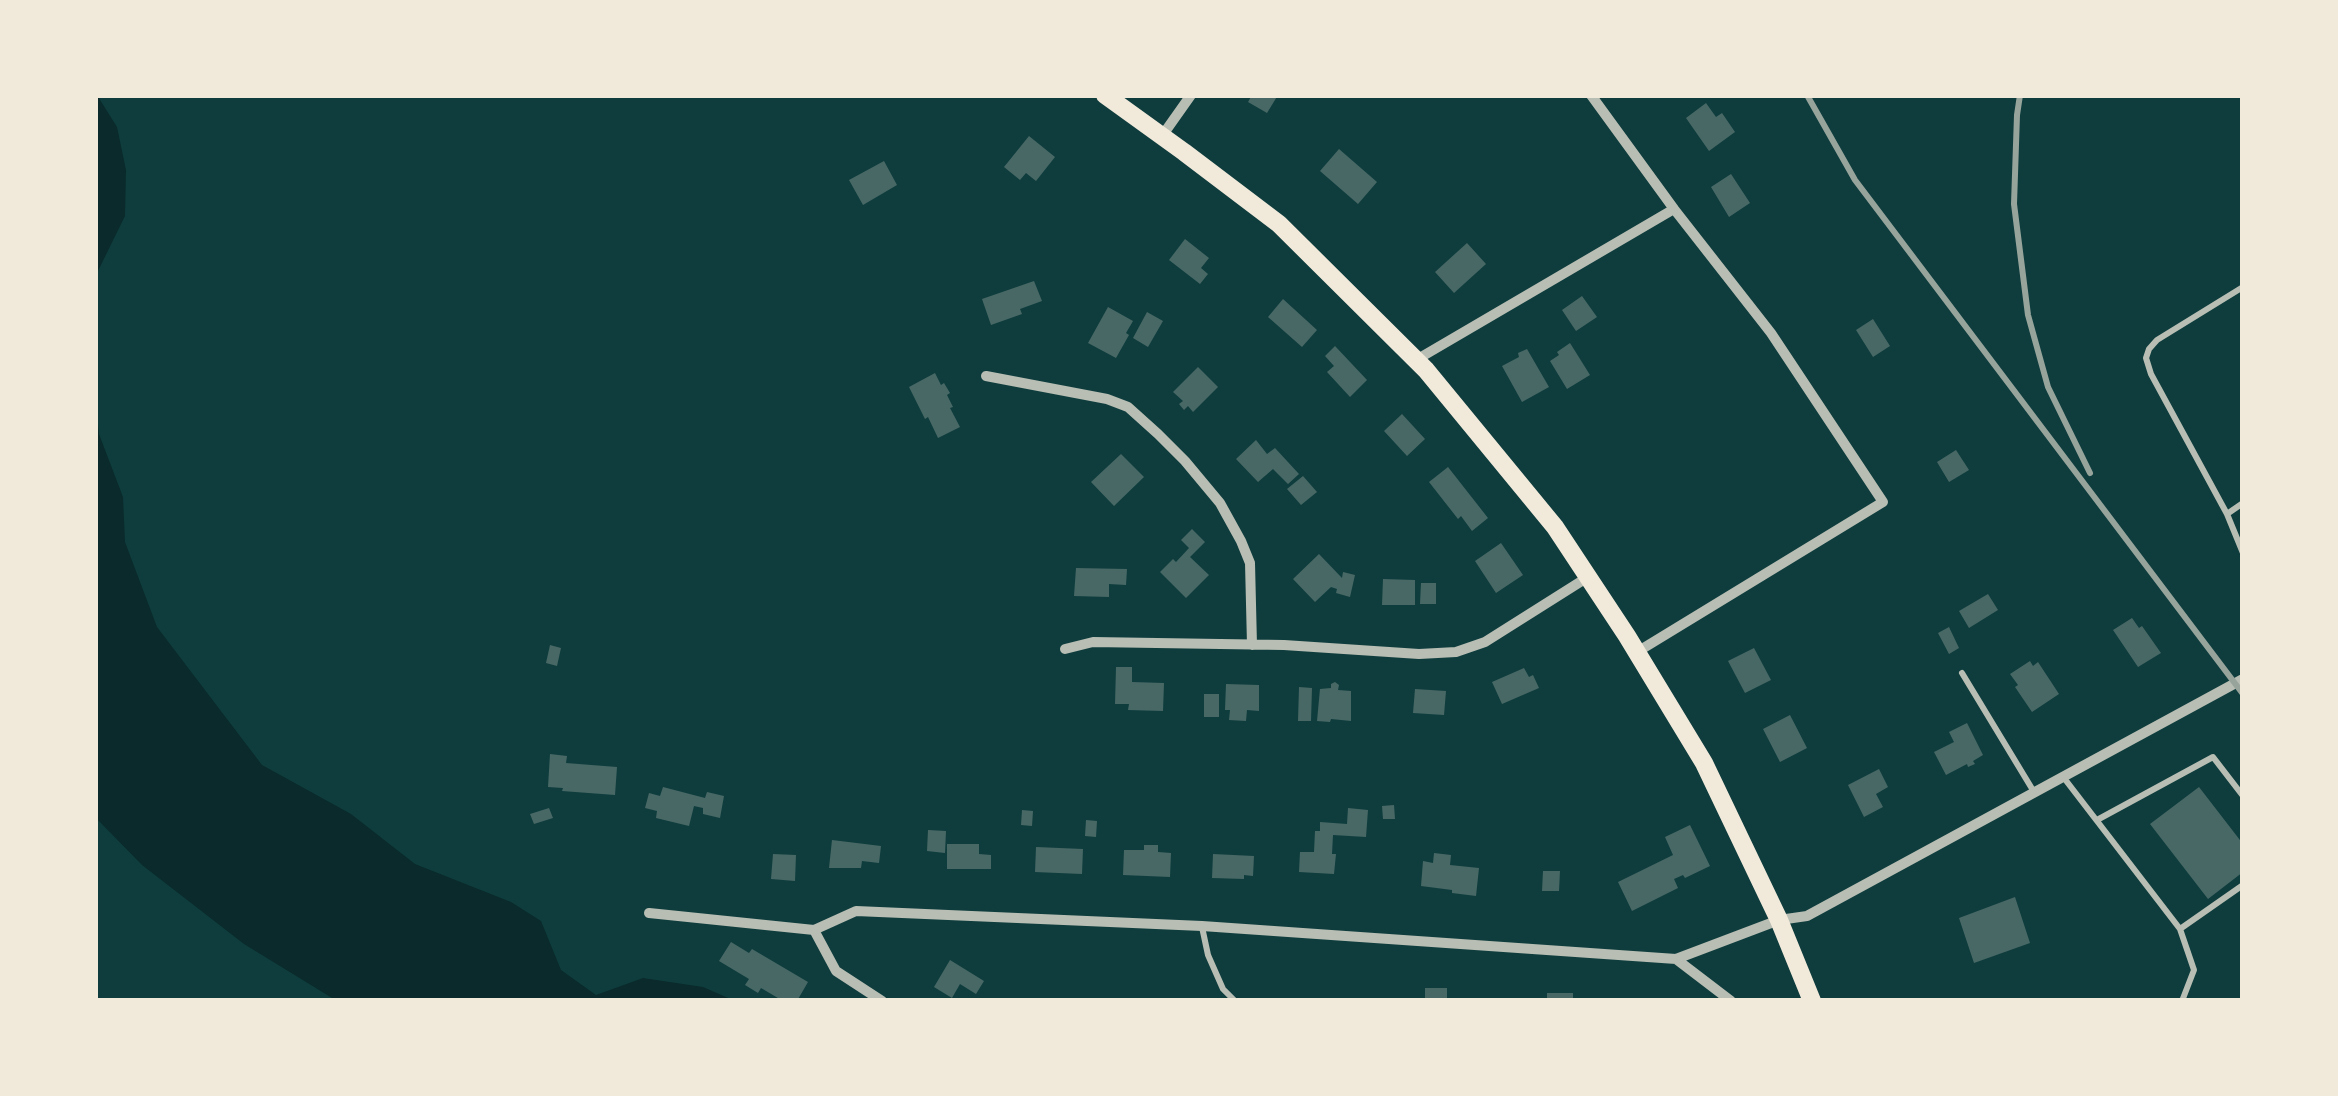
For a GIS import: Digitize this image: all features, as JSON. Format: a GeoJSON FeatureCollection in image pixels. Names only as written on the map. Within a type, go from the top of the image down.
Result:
{"type":"FeatureCollection","features":[{"type":"Feature","properties":{"kind":"main road"},"geometry":{"type":"LineString","coordinates":[[1105,95],[1279,224],[1416,360],[1556,527],[1704,763],[1779,920],[1812,1001]]}},
{"type":"Feature","properties":{"kind":"street"},"geometry":{"type":"LineString","coordinates":[[1162,136],[1191,95]]}},
{"type":"Feature","properties":{"kind":"street"},"geometry":{"type":"LineString","coordinates":[[1591,95],[1771,333],[1884,502],[1637,652]]}},
{"type":"Feature","properties":{"kind":"street"},"geometry":{"type":"LineString","coordinates":[[1416,360],[1674,209]]}},
{"type":"Feature","properties":{"kind":"street"},"geometry":{"type":"LineString","coordinates":[[986,376],[1107,399],[1128,407],[1158,434],[1220,504],[1241,541],[1250,563],[1252,645]]}},
{"type":"Feature","properties":{"kind":"street"},"geometry":{"type":"LineString","coordinates":[[1065,648],[1094,642],[1284,645],[1419,654],[1456,652],[1486,642],[1588,578]]}},
{"type":"Feature","properties":{"kind":"street"},"geometry":{"type":"LineString","coordinates":[[649,914],[814,930],[856,911],[1202,926],[1676,959],[1779,920],[1807,916],[2243,679]]}},
{"type":"Feature","properties":{"kind":"street"},"geometry":{"type":"LineString","coordinates":[[814,930],[836,971],[882,1001]]}},
{"type":"Feature","properties":{"kind":"street"},"geometry":{"type":"LineString","coordinates":[[1676,959],[1731,1001]]}},
{"type":"Feature","properties":{"kind":"lane"},"geometry":{"type":"LineString","coordinates":[[2243,287],[2157,340],[2146,358],[2227,514],[2243,553]]}},
{"type":"Feature","properties":{"kind":"lane"},"geometry":{"type":"LineString","coordinates":[[2227,514],[2243,504]]}},
{"type":"Feature","properties":{"kind":"lane"},"geometry":{"type":"LineString","coordinates":[[1962,673],[2034,794]]}},
{"type":"Feature","properties":{"kind":"lane"},"geometry":{"type":"LineString","coordinates":[[2097,820],[2213,757],[2243,796]]}},
{"type":"Feature","properties":{"kind":"lane"},"geometry":{"type":"LineString","coordinates":[[2064,778],[2180,929],[2194,970],[2182,1001]]}},
{"type":"Feature","properties":{"kind":"lane"},"geometry":{"type":"LineString","coordinates":[[2180,929],[2243,885]]}},
{"type":"Feature","properties":{"kind":"lane"},"geometry":{"type":"LineString","coordinates":[[1202,926],[1208,955],[1222,989],[1236,1001]]}},
{"type":"Feature","properties":{"kind":"water"},"geometry":{"type":"Polygon","coordinates":[[[95,95],[117,127],[126,170],[125,216],[95,277],[95,95]]]}},
{"type":"Feature","properties":{"kind":"water"},"geometry":{"type":"Polygon","coordinates":[[[95,395],[99,434],[123,497],[125,542],[157,627],[262,765],[351,814],[415,864],[511,902],[541,921],[561,970],[596,995],[643,978],[703,987],[735,1001],[337,1001],[244,944],[142,865],[95,817],[95,395]]]}},
{"type":"Feature","properties":{"kind":"building"},"geometry":{"type":"Polygon","coordinates":[[[1252,95],[1278,95],[1267,113],[1248,102],[1252,95]]]}},
{"type":"Feature","properties":{"kind":"building"},"geometry":{"type":"Polygon","coordinates":[[[1706,103],[1716,117],[1722,113],[1735,132],[1709,151],[1686,118],[1706,103]]]}},
{"type":"Feature","properties":{"kind":"building"},"geometry":{"type":"Polygon","coordinates":[[[1029,136],[1055,157],[1036,181],[1026,173],[1020,180],[1004,167],[1029,136]]]}},
{"type":"Feature","properties":{"kind":"building"},"geometry":{"type":"Polygon","coordinates":[[[1339,149],[1377,182],[1358,204],[1320,171],[1339,149]]]}},
{"type":"Feature","properties":{"kind":"building"},"geometry":{"type":"Polygon","coordinates":[[[884,161],[897,185],[863,205],[849,180],[884,161]]]}},
{"type":"Feature","properties":{"kind":"building"},"geometry":{"type":"Polygon","coordinates":[[[1731,174],[1750,203],[1729,217],[1711,187],[1731,174]]]}},
{"type":"Feature","properties":{"kind":"building"},"geometry":{"type":"Polygon","coordinates":[[[1185,239],[1209,258],[1201,268],[1208,274],[1200,284],[1169,260],[1185,239]]]}},
{"type":"Feature","properties":{"kind":"building"},"geometry":{"type":"Polygon","coordinates":[[[1467,243],[1486,264],[1454,293],[1435,272],[1467,243]]]}},
{"type":"Feature","properties":{"kind":"building"},"geometry":{"type":"Polygon","coordinates":[[[1034,281],[1042,301],[1020,309],[1022,314],[991,325],[982,299],[1034,281]]]}},
{"type":"Feature","properties":{"kind":"building"},"geometry":{"type":"Polygon","coordinates":[[[1582,296],[1597,317],[1576,331],[1562,310],[1582,296]]]}},
{"type":"Feature","properties":{"kind":"building"},"geometry":{"type":"Polygon","coordinates":[[[1283,299],[1317,330],[1302,347],[1268,317],[1283,299]]]}},
{"type":"Feature","properties":{"kind":"building"},"geometry":{"type":"Polygon","coordinates":[[[1108,307],[1133,321],[1116,358],[1088,343],[1108,307]]]}},
{"type":"Feature","properties":{"kind":"building"},"geometry":{"type":"Polygon","coordinates":[[[1147,312],[1163,321],[1148,347],[1133,338],[1147,312]]]}},
{"type":"Feature","properties":{"kind":"building"},"geometry":{"type":"Polygon","coordinates":[[[1873,319],[1890,346],[1873,357],[1856,330],[1873,319]]]}},
{"type":"Feature","properties":{"kind":"building"},"geometry":{"type":"Polygon","coordinates":[[[1570,343],[1590,375],[1567,389],[1550,361],[1570,343]]]}},
{"type":"Feature","properties":{"kind":"building"},"geometry":{"type":"Polygon","coordinates":[[[1335,346],[1367,380],[1350,397],[1327,372],[1334,366],[1325,356],[1335,346]]]}},
{"type":"Feature","properties":{"kind":"building"},"geometry":{"type":"Polygon","coordinates":[[[1527,349],[1549,387],[1522,402],[1502,366],[1527,349]]]}},
{"type":"Feature","properties":{"kind":"building"},"geometry":{"type":"Polygon","coordinates":[[[1198,367],[1218,387],[1193,412],[1188,406],[1184,410],[1179,404],[1183,401],[1173,392],[1198,367]]]}},
{"type":"Feature","properties":{"kind":"building"},"geometry":{"type":"Polygon","coordinates":[[[935,373],[950,393],[950,408],[960,427],[938,438],[909,387],[935,373]]]}},
{"type":"Feature","properties":{"kind":"building"},"geometry":{"type":"Polygon","coordinates":[[[1402,414],[1425,439],[1407,456],[1384,431],[1402,414]]]}},
{"type":"Feature","properties":{"kind":"building"},"geometry":{"type":"Polygon","coordinates":[[[1256,440],[1267,454],[1275,448],[1299,474],[1288,484],[1273,469],[1258,482],[1236,459],[1256,440]]]}},
{"type":"Feature","properties":{"kind":"building"},"geometry":{"type":"Polygon","coordinates":[[[1956,450],[1969,470],[1949,482],[1937,462],[1956,450]]]}},
{"type":"Feature","properties":{"kind":"building"},"geometry":{"type":"Polygon","coordinates":[[[1121,454],[1144,477],[1114,506],[1091,482],[1121,454]]]}},
{"type":"Feature","properties":{"kind":"building"},"geometry":{"type":"Polygon","coordinates":[[[1448,467],[1488,518],[1472,531],[1429,482],[1448,467]]]}},
{"type":"Feature","properties":{"kind":"building"},"geometry":{"type":"Polygon","coordinates":[[[1303,476],[1317,492],[1301,505],[1287,489],[1303,476]]]}},
{"type":"Feature","properties":{"kind":"building"},"geometry":{"type":"Polygon","coordinates":[[[1192,529],[1205,542],[1190,557],[1209,575],[1186,598],[1160,572],[1189,548],[1181,540],[1192,529]]]}},
{"type":"Feature","properties":{"kind":"building"},"geometry":{"type":"Polygon","coordinates":[[[1501,543],[1523,575],[1496,593],[1475,561],[1501,543]]]}},
{"type":"Feature","properties":{"kind":"building"},"geometry":{"type":"Polygon","coordinates":[[[1319,554],[1342,578],[1343,572],[1355,575],[1350,597],[1331,587],[1315,602],[1293,579],[1319,554]]]}},
{"type":"Feature","properties":{"kind":"building"},"geometry":{"type":"Polygon","coordinates":[[[1076,568],[1127,569],[1126,585],[1109,584],[1109,597],[1074,596],[1076,568]]]}},
{"type":"Feature","properties":{"kind":"building"},"geometry":{"type":"Polygon","coordinates":[[[1383,579],[1415,580],[1415,605],[1382,605],[1383,579]]]}},
{"type":"Feature","properties":{"kind":"building"},"geometry":{"type":"Polygon","coordinates":[[[1421,583],[1436,583],[1436,604],[1420,604],[1421,583]]]}},
{"type":"Feature","properties":{"kind":"building"},"geometry":{"type":"Polygon","coordinates":[[[1988,594],[1998,610],[1969,628],[1959,611],[1988,594]]]}},
{"type":"Feature","properties":{"kind":"building"},"geometry":{"type":"Polygon","coordinates":[[[2132,618],[2161,653],[2138,667],[2113,630],[2132,618]]]}},
{"type":"Feature","properties":{"kind":"building"},"geometry":{"type":"Polygon","coordinates":[[[1949,627],[1959,648],[1949,654],[1938,633],[1949,627]]]}},
{"type":"Feature","properties":{"kind":"building"},"geometry":{"type":"Polygon","coordinates":[[[550,645],[561,648],[557,666],[546,663],[550,645]]]}},
{"type":"Feature","properties":{"kind":"building"},"geometry":{"type":"Polygon","coordinates":[[[1754,648],[1771,680],[1745,693],[1728,661],[1754,648]]]}},
{"type":"Feature","properties":{"kind":"building"},"geometry":{"type":"Polygon","coordinates":[[[2030,661],[2033,666],[2038,662],[2059,694],[2032,712],[2010,674],[2030,661]]]}},
{"type":"Feature","properties":{"kind":"building"},"geometry":{"type":"Polygon","coordinates":[[[1116,667],[1132,667],[1132,682],[1164,683],[1163,711],[1128,710],[1129,704],[1115,704],[1116,667]]]}},
{"type":"Feature","properties":{"kind":"building"},"geometry":{"type":"Polygon","coordinates":[[[1524,668],[1539,688],[1502,704],[1492,682],[1524,668]]]}},
{"type":"Feature","properties":{"kind":"building"},"geometry":{"type":"Polygon","coordinates":[[[1335,682],[1338,690],[1351,691],[1351,721],[1317,721],[1320,689],[1331,688],[1335,682]]]}},
{"type":"Feature","properties":{"kind":"building"},"geometry":{"type":"Polygon","coordinates":[[[1226,684],[1259,685],[1259,711],[1247,710],[1246,721],[1229,720],[1230,710],[1225,710],[1226,684]]]}},
{"type":"Feature","properties":{"kind":"building"},"geometry":{"type":"Polygon","coordinates":[[[1299,687],[1312,688],[1311,721],[1298,721],[1299,687]]]}},
{"type":"Feature","properties":{"kind":"building"},"geometry":{"type":"Polygon","coordinates":[[[1415,689],[1446,691],[1444,715],[1413,713],[1415,689]]]}},
{"type":"Feature","properties":{"kind":"building"},"geometry":{"type":"Polygon","coordinates":[[[1204,694],[1219,694],[1219,717],[1204,717],[1204,694]]]}},
{"type":"Feature","properties":{"kind":"building"},"geometry":{"type":"Polygon","coordinates":[[[1790,715],[1807,748],[1780,762],[1763,729],[1790,715]]]}},
{"type":"Feature","properties":{"kind":"building"},"geometry":{"type":"Polygon","coordinates":[[[1967,723],[1983,755],[1973,761],[1975,764],[1946,775],[1934,752],[1954,742],[1949,732],[1967,723]]]}},
{"type":"Feature","properties":{"kind":"building"},"geometry":{"type":"Polygon","coordinates":[[[550,754],[567,756],[566,763],[617,767],[615,795],[548,787],[550,754]]]}},
{"type":"Feature","properties":{"kind":"building"},"geometry":{"type":"Polygon","coordinates":[[[1879,769],[1888,787],[1876,794],[1883,807],[1864,817],[1848,785],[1879,769]]]}},
{"type":"Feature","properties":{"kind":"building"},"geometry":{"type":"Polygon","coordinates":[[[663,787],[705,798],[707,792],[724,796],[720,818],[703,814],[703,808],[694,806],[689,826],[656,818],[657,811],[645,808],[649,793],[660,796],[663,787]]]}},
{"type":"Feature","properties":{"kind":"building"},"geometry":{"type":"Polygon","coordinates":[[[2199,787],[2243,844],[2243,872],[2208,899],[2150,824],[2199,787]]]}},
{"type":"Feature","properties":{"kind":"building"},"geometry":{"type":"Polygon","coordinates":[[[1394,805],[1395,819],[1383,819],[1382,806],[1394,805]]]}},
{"type":"Feature","properties":{"kind":"building"},"geometry":{"type":"Polygon","coordinates":[[[549,808],[553,818],[534,824],[530,814],[549,808]]]}},
{"type":"Feature","properties":{"kind":"building"},"geometry":{"type":"Polygon","coordinates":[[[1348,808],[1368,810],[1366,837],[1333,835],[1334,874],[1299,872],[1300,852],[1314,852],[1315,831],[1320,831],[1320,822],[1347,824],[1348,808]]]}},
{"type":"Feature","properties":{"kind":"building"},"geometry":{"type":"Polygon","coordinates":[[[1022,810],[1033,811],[1032,826],[1021,825],[1022,810]]]}},
{"type":"Feature","properties":{"kind":"building"},"geometry":{"type":"Polygon","coordinates":[[[1086,820],[1097,821],[1096,837],[1085,836],[1086,820]]]}},
{"type":"Feature","properties":{"kind":"building"},"geometry":{"type":"Polygon","coordinates":[[[1690,825],[1710,866],[1674,879],[1678,888],[1632,911],[1618,882],[1673,855],[1665,837],[1690,825]]]}},
{"type":"Feature","properties":{"kind":"building"},"geometry":{"type":"Polygon","coordinates":[[[928,830],[946,831],[945,853],[927,851],[928,830]]]}},
{"type":"Feature","properties":{"kind":"building"},"geometry":{"type":"Polygon","coordinates":[[[832,840],[881,846],[879,863],[862,861],[861,868],[829,868],[832,840]]]}},
{"type":"Feature","properties":{"kind":"building"},"geometry":{"type":"Polygon","coordinates":[[[947,844],[979,844],[979,854],[991,855],[991,869],[947,869],[947,844]]]}},
{"type":"Feature","properties":{"kind":"building"},"geometry":{"type":"Polygon","coordinates":[[[1144,845],[1158,845],[1158,852],[1171,853],[1170,877],[1123,875],[1124,850],[1144,850],[1144,845]]]}},
{"type":"Feature","properties":{"kind":"building"},"geometry":{"type":"Polygon","coordinates":[[[1036,847],[1083,849],[1082,874],[1035,872],[1036,847]]]}},
{"type":"Feature","properties":{"kind":"building"},"geometry":{"type":"Polygon","coordinates":[[[1434,853],[1451,855],[1450,865],[1479,868],[1476,896],[1421,886],[1423,861],[1433,863],[1434,853]]]}},
{"type":"Feature","properties":{"kind":"building"},"geometry":{"type":"Polygon","coordinates":[[[773,854],[796,855],[795,881],[771,879],[773,854]]]}},
{"type":"Feature","properties":{"kind":"building"},"geometry":{"type":"Polygon","coordinates":[[[1213,854],[1254,856],[1253,876],[1212,878],[1213,854]]]}},
{"type":"Feature","properties":{"kind":"building"},"geometry":{"type":"Polygon","coordinates":[[[1543,871],[1560,871],[1559,891],[1542,891],[1543,871]]]}},
{"type":"Feature","properties":{"kind":"building"},"geometry":{"type":"Polygon","coordinates":[[[2015,897],[2030,943],[1974,963],[1959,918],[2015,897]]]}},
{"type":"Feature","properties":{"kind":"building"},"geometry":{"type":"Polygon","coordinates":[[[731,942],[749,953],[752,949],[808,982],[797,1001],[783,1001],[761,988],[758,993],[745,985],[749,979],[719,961],[731,942]]]}},
{"type":"Feature","properties":{"kind":"building"},"geometry":{"type":"Polygon","coordinates":[[[950,960],[984,981],[976,994],[960,984],[952,998],[934,987],[950,960]]]}},
{"type":"Feature","properties":{"kind":"building"},"geometry":{"type":"Polygon","coordinates":[[[1425,988],[1447,988],[1447,1001],[1425,1001],[1425,988]]]}},
{"type":"Feature","properties":{"kind":"building"},"geometry":{"type":"Polygon","coordinates":[[[1547,993],[1573,993],[1573,1001],[1547,1001],[1547,993]]]}},
{"type":"Feature","properties":{"kind":"railway"},"geometry":{"type":"LineString","coordinates":[[1807,95],[1855,180],[2243,694]]}},
{"type":"Feature","properties":{"kind":"railway"},"geometry":{"type":"LineString","coordinates":[[2020,95],[2014,204],[2028,315],[2048,387],[2090,473]]}}]}
